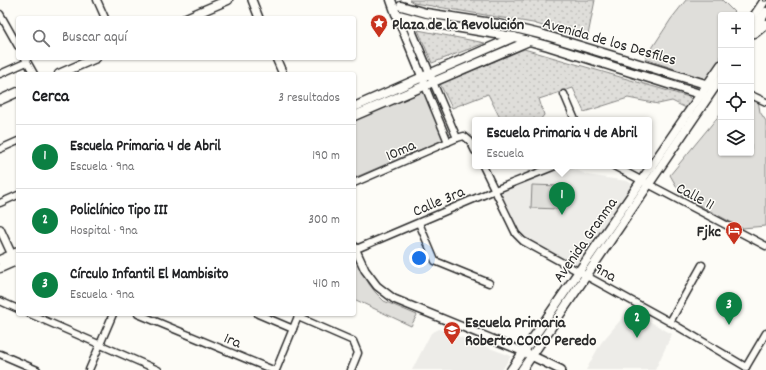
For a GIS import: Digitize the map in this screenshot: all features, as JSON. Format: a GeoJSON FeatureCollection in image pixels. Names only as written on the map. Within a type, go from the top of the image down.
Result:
{"type":"FeatureCollection","features":[{"type":"Feature","properties":{"kind":"main road"},"geometry":{"type":"LineString","coordinates":[[191,16],[228,0]]}},
{"type":"Feature","properties":{"kind":"main road"},"geometry":{"type":"LineString","coordinates":[[390,0],[396,14]]}},
{"type":"Feature","properties":{"kind":"main road"},"geometry":{"type":"LineString","coordinates":[[400,3],[406,17]]}},
{"type":"Feature","properties":{"kind":"main road","name":"Avenida de los Desfiles"},"geometry":{"type":"LineString","coordinates":[[400,3],[426,13],[498,24],[532,32],[716,83]]}},
{"type":"Feature","properties":{"kind":"main road"},"geometry":{"type":"LineString","coordinates":[[754,18],[764,7]]}},
{"type":"Feature","properties":{"kind":"main road"},"geometry":{"type":"LineString","coordinates":[[754,29],[764,7]]}},
{"type":"Feature","properties":{"kind":"main road","name":"Avenida de los Desfiles"},"geometry":{"type":"LineString","coordinates":[[396,14],[425,22],[514,37],[548,46],[705,95]]}},
{"type":"Feature","properties":{"kind":"main road"},"geometry":{"type":"LineString","coordinates":[[754,33],[766,24]]}},
{"type":"Feature","properties":{"kind":"main road"},"geometry":{"type":"LineString","coordinates":[[356,106],[514,37],[532,32]]}},
{"type":"Feature","properties":{"kind":"main road"},"geometry":{"type":"LineString","coordinates":[[356,115],[529,41]]}},
{"type":"Feature","properties":{"kind":"main road"},"geometry":{"type":"LineString","coordinates":[[63,72],[90,60]]}},
{"type":"Feature","properties":{"kind":"main road"},"geometry":{"type":"LineString","coordinates":[[627,71],[630,60]]}},
{"type":"Feature","properties":{"kind":"main road","name":"Avenida Granma"},"geometry":{"type":"LineString","coordinates":[[511,370],[582,274],[705,95],[716,83]]}},
{"type":"Feature","properties":{"kind":"main road"},"geometry":{"type":"LineString","coordinates":[[0,100],[16,93]]}},
{"type":"Feature","properties":{"kind":"main road"},"geometry":{"type":"LineString","coordinates":[[0,260],[16,258]]}},
{"type":"Feature","properties":{"kind":"main road"},"geometry":{"type":"LineString","coordinates":[[0,268],[16,258]]}},
{"type":"Feature","properties":{"kind":"main road","name":"Avenida Granma"},"geometry":{"type":"LineString","coordinates":[[522,370],[582,274]]}},
{"type":"Feature","properties":{"kind":"main road"},"geometry":{"type":"LineString","coordinates":[[524,352],[561,370]]}},
{"type":"Feature","properties":{"kind":"street"},"geometry":{"type":"LineString","coordinates":[[97,0],[104,16]]}},
{"type":"Feature","properties":{"kind":"street"},"geometry":{"type":"LineString","coordinates":[[252,0],[258,16]]}},
{"type":"Feature","properties":{"kind":"street"},"geometry":{"type":"LineString","coordinates":[[0,14],[16,42]]}},
{"type":"Feature","properties":{"kind":"street"},"geometry":{"type":"LineString","coordinates":[[396,14],[426,76]]}},
{"type":"Feature","properties":{"kind":"street"},"geometry":{"type":"LineString","coordinates":[[406,17],[448,142]]}},
{"type":"Feature","properties":{"kind":"street"},"geometry":{"type":"LineString","coordinates":[[0,29],[7,26]]}},
{"type":"Feature","properties":{"kind":"street"},"geometry":{"type":"LineString","coordinates":[[0,74],[26,60],[33,72]]}},
{"type":"Feature","properties":{"kind":"street"},"geometry":{"type":"LineString","coordinates":[[277,60],[282,72]]}},
{"type":"Feature","properties":{"kind":"street"},"geometry":{"type":"LineString","coordinates":[[429,84],[456,138],[464,136],[472,145]]}},
{"type":"Feature","properties":{"kind":"street"},"geometry":{"type":"LineString","coordinates":[[564,94],[574,117]]}},
{"type":"Feature","properties":{"kind":"street"},"geometry":{"type":"LineString","coordinates":[[754,96],[766,102]]}},
{"type":"Feature","properties":{"kind":"street","name":"10ma"},"geometry":{"type":"LineString","coordinates":[[356,182],[456,138]]}},
{"type":"Feature","properties":{"kind":"street"},"geometry":{"type":"LineString","coordinates":[[0,149],[16,142]]}},
{"type":"Feature","properties":{"kind":"street","name":"9na"},"geometry":{"type":"LineString","coordinates":[[484,169],[516,234],[523,241],[670,322],[747,369]]}},
{"type":"Feature","properties":{"kind":"street","name":"Calle 3ra"},"geometry":{"type":"LineString","coordinates":[[356,248],[548,169]]}},
{"type":"Feature","properties":{"kind":"street","name":"Calle 11"},"geometry":{"type":"LineString","coordinates":[[620,169],[766,246]]}},
{"type":"Feature","properties":{"kind":"street"},"geometry":{"type":"LineString","coordinates":[[0,203],[16,196]]}},
{"type":"Feature","properties":{"kind":"street"},"geometry":{"type":"LineString","coordinates":[[419,223],[435,261],[489,283]]}},
{"type":"Feature","properties":{"kind":"street"},"geometry":{"type":"LineString","coordinates":[[0,229],[16,258]]}},
{"type":"Feature","properties":{"kind":"street"},"geometry":{"type":"LineString","coordinates":[[356,253],[365,270],[377,286],[394,300],[524,352]]}},
{"type":"Feature","properties":{"kind":"street"},"geometry":{"type":"LineString","coordinates":[[670,322],[702,265]]}},
{"type":"Feature","properties":{"kind":"street"},"geometry":{"type":"LineString","coordinates":[[0,301],[16,308]]}},
{"type":"Feature","properties":{"kind":"street"},"geometry":{"type":"LineString","coordinates":[[35,316],[158,370]]}},
{"type":"Feature","properties":{"kind":"street"},"geometry":{"type":"LineString","coordinates":[[89,370],[112,316]]}},
{"type":"Feature","properties":{"kind":"street","name":"1ra"},"geometry":{"type":"LineString","coordinates":[[143,316],[275,370]]}},
{"type":"Feature","properties":{"kind":"street"},"geometry":{"type":"LineString","coordinates":[[263,316],[293,329]]}},
{"type":"Feature","properties":{"kind":"street"},"geometry":{"type":"LineString","coordinates":[[275,370],[299,316]]}},
{"type":"Feature","properties":{"kind":"street"},"geometry":{"type":"LineString","coordinates":[[301,316],[353,341],[358,353],[351,370]]}},
{"type":"Feature","properties":{"kind":"street"},"geometry":{"type":"LineString","coordinates":[[747,369],[766,333]]}},
{"type":"Feature","properties":{"kind":"street"},"geometry":{"type":"LineString","coordinates":[[0,354],[37,370]]}},
{"type":"Feature","properties":{"kind":"shaded area"},"geometry":{"type":"Polygon","coordinates":[[[409,0],[595,0],[588,35],[583,38],[533,23],[414,3],[409,0]]]}},
{"type":"Feature","properties":{"kind":"shaded area"},"geometry":{"type":"Polygon","coordinates":[[[686,0],[722,0],[734,12],[718,12],[718,65],[708,80],[645,59],[671,19],[686,0]]]}},
{"type":"Feature","properties":{"kind":"shaded area"},"geometry":{"type":"Polygon","coordinates":[[[418,30],[485,43],[432,63],[418,30]]]}},
{"type":"Feature","properties":{"kind":"shaded area"},"geometry":{"type":"Polygon","coordinates":[[[524,49],[689,97],[692,100],[686,108],[672,101],[658,104],[628,98],[584,112],[573,88],[539,99],[544,115],[542,117],[500,117],[488,94],[452,108],[440,84],[524,49]]]}},
{"type":"Feature","properties":{"kind":"shaded area"},"geometry":{"type":"Polygon","coordinates":[[[423,89],[445,139],[356,177],[356,117],[423,89]]]}},
{"type":"Feature","properties":{"kind":"shaded area"},"geometry":{"type":"Polygon","coordinates":[[[754,100],[758,100],[760,112],[766,121],[766,226],[742,228],[682,196],[670,175],[718,117],[718,156],[754,156],[754,100]]]}},
{"type":"Feature","properties":{"kind":"shaded area"},"geometry":{"type":"Polygon","coordinates":[[[553,169],[574,169],[587,175],[627,181],[634,185],[579,267],[520,236],[501,195],[503,189],[553,169]]]}},
{"type":"Feature","properties":{"kind":"shaded area"},"geometry":{"type":"Polygon","coordinates":[[[532,185],[560,186],[559,209],[531,208],[532,185]]]}},
{"type":"Feature","properties":{"kind":"shaded area"},"geometry":{"type":"Polygon","coordinates":[[[356,260],[358,261],[369,284],[384,301],[417,315],[411,326],[356,300],[356,260]]]}},
{"type":"Feature","properties":{"kind":"shaded area"},"geometry":{"type":"Polygon","coordinates":[[[629,310],[672,334],[655,370],[586,370],[601,343],[629,310]]]}},
{"type":"Feature","properties":{"kind":"shaded area","name":"Escuela Primaria Roberto COCO Peredo"},"geometry":{"type":"Polygon","coordinates":[[[439,329],[511,356],[502,370],[412,370],[431,333],[439,329]]]}},
{"type":"Feature","properties":{"kind":"place","name":"Plaza de la Revolución"},"geometry":{"type":"Point","coordinates":[379,38]}},
{"type":"Feature","properties":{"kind":"place","name":"Escuela Primaria 4 de Abril"},"geometry":{"type":"Point","coordinates":[562,215]}},
{"type":"Feature","properties":{"kind":"place","name":"Fjkc"},"geometry":{"type":"Point","coordinates":[734,245]}},
{"type":"Feature","properties":{"kind":"place","name":"Círculo Infantil El Mambisito"},"geometry":{"type":"Point","coordinates":[729,325]}},
{"type":"Feature","properties":{"kind":"place","name":"Policlínico Tipo III"},"geometry":{"type":"Point","coordinates":[637,338]}},
{"type":"Feature","properties":{"kind":"place","name":"Escuela Primaria Roberto COCO Peredo"},"geometry":{"type":"Point","coordinates":[452,345]}}]}
